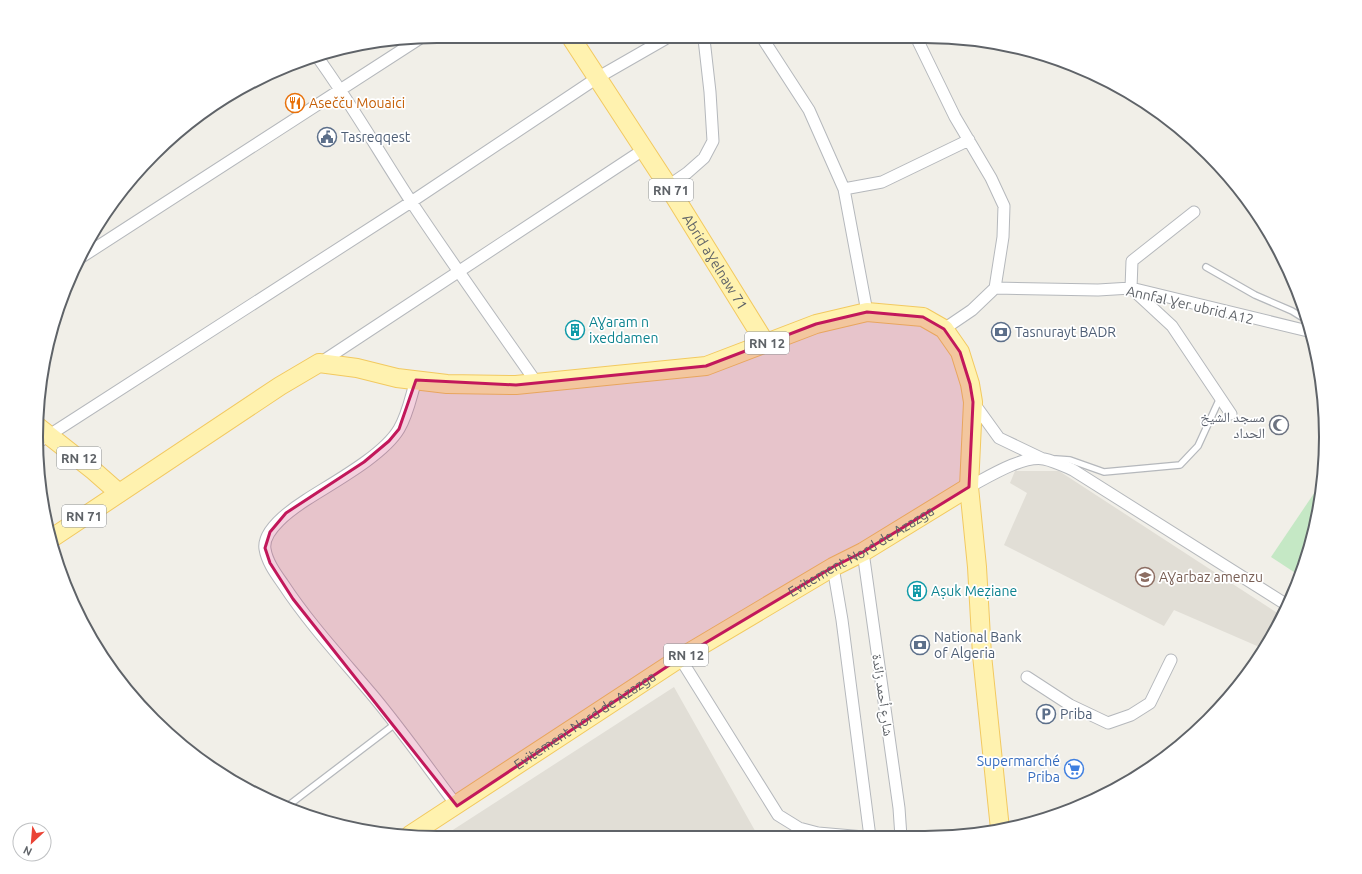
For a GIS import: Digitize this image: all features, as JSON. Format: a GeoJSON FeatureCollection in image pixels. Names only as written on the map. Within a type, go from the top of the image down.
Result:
{"type":"FeatureCollection","features":[{"type":"Feature","properties":{"kind":"main road","name":"Abrid aɣelnaw 71"},"geometry":{"type":"LineString","coordinates":[[574,43],[668,186],[766,344]]}},
{"type":"Feature","properties":{"kind":"main road","name":"RN 12"},"geometry":{"type":"LineString","coordinates":[[319,363],[357,368],[396,378],[455,384],[516,385],[706,366],[816,324],[867,312],[923,317],[944,329],[960,352],[973,402],[969,487],[977,567],[982,655],[999,823]]}},
{"type":"Feature","properties":{"kind":"main road"},"geometry":{"type":"LineString","coordinates":[[119,493],[280,386],[319,363]]}},
{"type":"Feature","properties":{"kind":"main road","name":"RN 12"},"geometry":{"type":"LineString","coordinates":[[43,436],[119,493]]}},
{"type":"Feature","properties":{"kind":"main road","name":"Evitement Nord de Azazga"},"geometry":{"type":"LineString","coordinates":[[418,830],[457,806],[680,658],[833,567],[863,552],[969,487]]}},
{"type":"Feature","properties":{"kind":"main road","name":"RN 71"},"geometry":{"type":"LineString","coordinates":[[55,536],[119,493]]}},
{"type":"Feature","properties":{"kind":"street"},"geometry":{"type":"LineString","coordinates":[[43,433],[411,202],[597,78],[660,43]]}},
{"type":"Feature","properties":{"kind":"street"},"geometry":{"type":"LineString","coordinates":[[668,186],[688,173],[704,158],[713,141],[710,92],[704,43]]}},
{"type":"Feature","properties":{"kind":"street"},"geometry":{"type":"LineString","coordinates":[[765,43],[809,110],[844,189],[867,312]]}},
{"type":"Feature","properties":{"kind":"street"},"geometry":{"type":"LineString","coordinates":[[919,43],[956,117],[991,178],[1004,206],[1003,237],[996,288],[972,310],[944,329]]}},
{"type":"Feature","properties":{"kind":"street"},"geometry":{"type":"LineString","coordinates":[[90,252],[413,44]]}},
{"type":"Feature","properties":{"kind":"street"},"geometry":{"type":"LineString","coordinates":[[320,61],[341,90],[411,202],[536,382]]}},
{"type":"Feature","properties":{"kind":"street"},"geometry":{"type":"LineString","coordinates":[[844,189],[882,182],[969,140]]}},
{"type":"Feature","properties":{"kind":"street"},"geometry":{"type":"LineString","coordinates":[[319,363],[643,150]]}},
{"type":"Feature","properties":{"kind":"street"},"geometry":{"type":"LineString","coordinates":[[1194,212],[1132,261],[1131,288],[1172,326],[1231,414]]}},
{"type":"Feature","properties":{"kind":"street","name":"Annfal ɣer ubrid A12"},"geometry":{"type":"LineString","coordinates":[[996,288],[1098,290],[1131,288],[1304,330]]}},
{"type":"Feature","properties":{"kind":"street"},"geometry":{"type":"LineString","coordinates":[[416,380],[399,429],[389,441],[364,462],[286,513],[270,532],[265,548],[270,563],[293,600],[323,639],[395,724],[457,806]]}},
{"type":"Feature","properties":{"kind":"street"},"geometry":{"type":"LineString","coordinates":[[973,402],[999,438],[1073,470],[1282,602]]}},
{"type":"Feature","properties":{"kind":"street"},"geometry":{"type":"LineString","coordinates":[[969,487],[1015,463],[1043,458]]}},
{"type":"Feature","properties":{"kind":"street","name":"شارع أحمد زائدة"},"geometry":{"type":"LineString","coordinates":[[863,552],[899,808],[901,831]]}},
{"type":"Feature","properties":{"kind":"street"},"geometry":{"type":"LineString","coordinates":[[833,567],[842,620],[869,831]]}},
{"type":"Feature","properties":{"kind":"street"},"geometry":{"type":"LineString","coordinates":[[680,658],[778,815],[799,828],[810,831]]}},
{"type":"Feature","properties":{"kind":"street"},"geometry":{"type":"LineString","coordinates":[[1027,677],[1070,705],[1108,723],[1131,715],[1150,703],[1171,660]]}},
{"type":"Feature","properties":{"kind":"lane"},"geometry":{"type":"LineString","coordinates":[[1206,267],[1222,274],[1255,295],[1300,316]]}},
{"type":"Feature","properties":{"kind":"lane"},"geometry":{"type":"LineString","coordinates":[[1043,458],[1070,460],[1104,472],[1180,465],[1198,446],[1220,397]]}},
{"type":"Feature","properties":{"kind":"lane"},"geometry":{"type":"LineString","coordinates":[[291,803],[395,724]]}},
{"type":"Feature","properties":{"kind":"highlighted area"},"geometry":{"type":"Polygon","coordinates":[[[867,312],[923,317],[944,329],[960,352],[970,384],[973,402],[969,487],[863,552],[833,567],[680,658],[457,806],[293,599],[270,563],[265,548],[270,532],[286,513],[364,462],[389,441],[399,429],[416,380],[516,385],[706,366],[816,324],[867,312]]]}},
{"type":"Feature","properties":{"kind":"shaded area","name":"Aɣarbaz amenzu"},"geometry":{"type":"Polygon","coordinates":[[[1015,471],[1059,471],[1277,613],[1259,647],[1174,610],[1164,626],[1004,545],[1027,493],[1010,483],[1015,471]]]}},
{"type":"Feature","properties":{"kind":"shaded area"},"geometry":{"type":"Polygon","coordinates":[[[674,687],[755,831],[451,831],[674,687]]]}},
{"type":"Feature","properties":{"kind":"green space"},"geometry":{"type":"Polygon","coordinates":[[[1315,491],[1306,539],[1295,573],[1271,557],[1315,491]]]}},
{"type":"Feature","properties":{"kind":"place","name":"Asečču Mouaici"},"geometry":{"type":"Point","coordinates":[295,103]}},
{"type":"Feature","properties":{"kind":"place","name":"Tasreqqest"},"geometry":{"type":"Point","coordinates":[327,137]}},
{"type":"Feature","properties":{"kind":"place","name":"Aɣaram n ixeddamen"},"geometry":{"type":"Point","coordinates":[575,330]}},
{"type":"Feature","properties":{"kind":"place","name":"Tasnurayt BADR"},"geometry":{"type":"Point","coordinates":[1001,332]}},
{"type":"Feature","properties":{"kind":"place","name":"مسجد الشيخ الحداد"},"geometry":{"type":"Point","coordinates":[1279,425]}},
{"type":"Feature","properties":{"kind":"place","name":"Aɣarbaz amenzu"},"geometry":{"type":"Point","coordinates":[1145,577]}},
{"type":"Feature","properties":{"kind":"place","name":"Aṣuk Meẓiane"},"geometry":{"type":"Point","coordinates":[917,591]}},
{"type":"Feature","properties":{"kind":"place","name":"National Bank of Algeria"},"geometry":{"type":"Point","coordinates":[920,645]}},
{"type":"Feature","properties":{"kind":"place","name":"Priba"},"geometry":{"type":"Point","coordinates":[1046,714]}},
{"type":"Feature","properties":{"kind":"place","name":"Supermarché Priba"},"geometry":{"type":"Point","coordinates":[1074,769]}}]}
